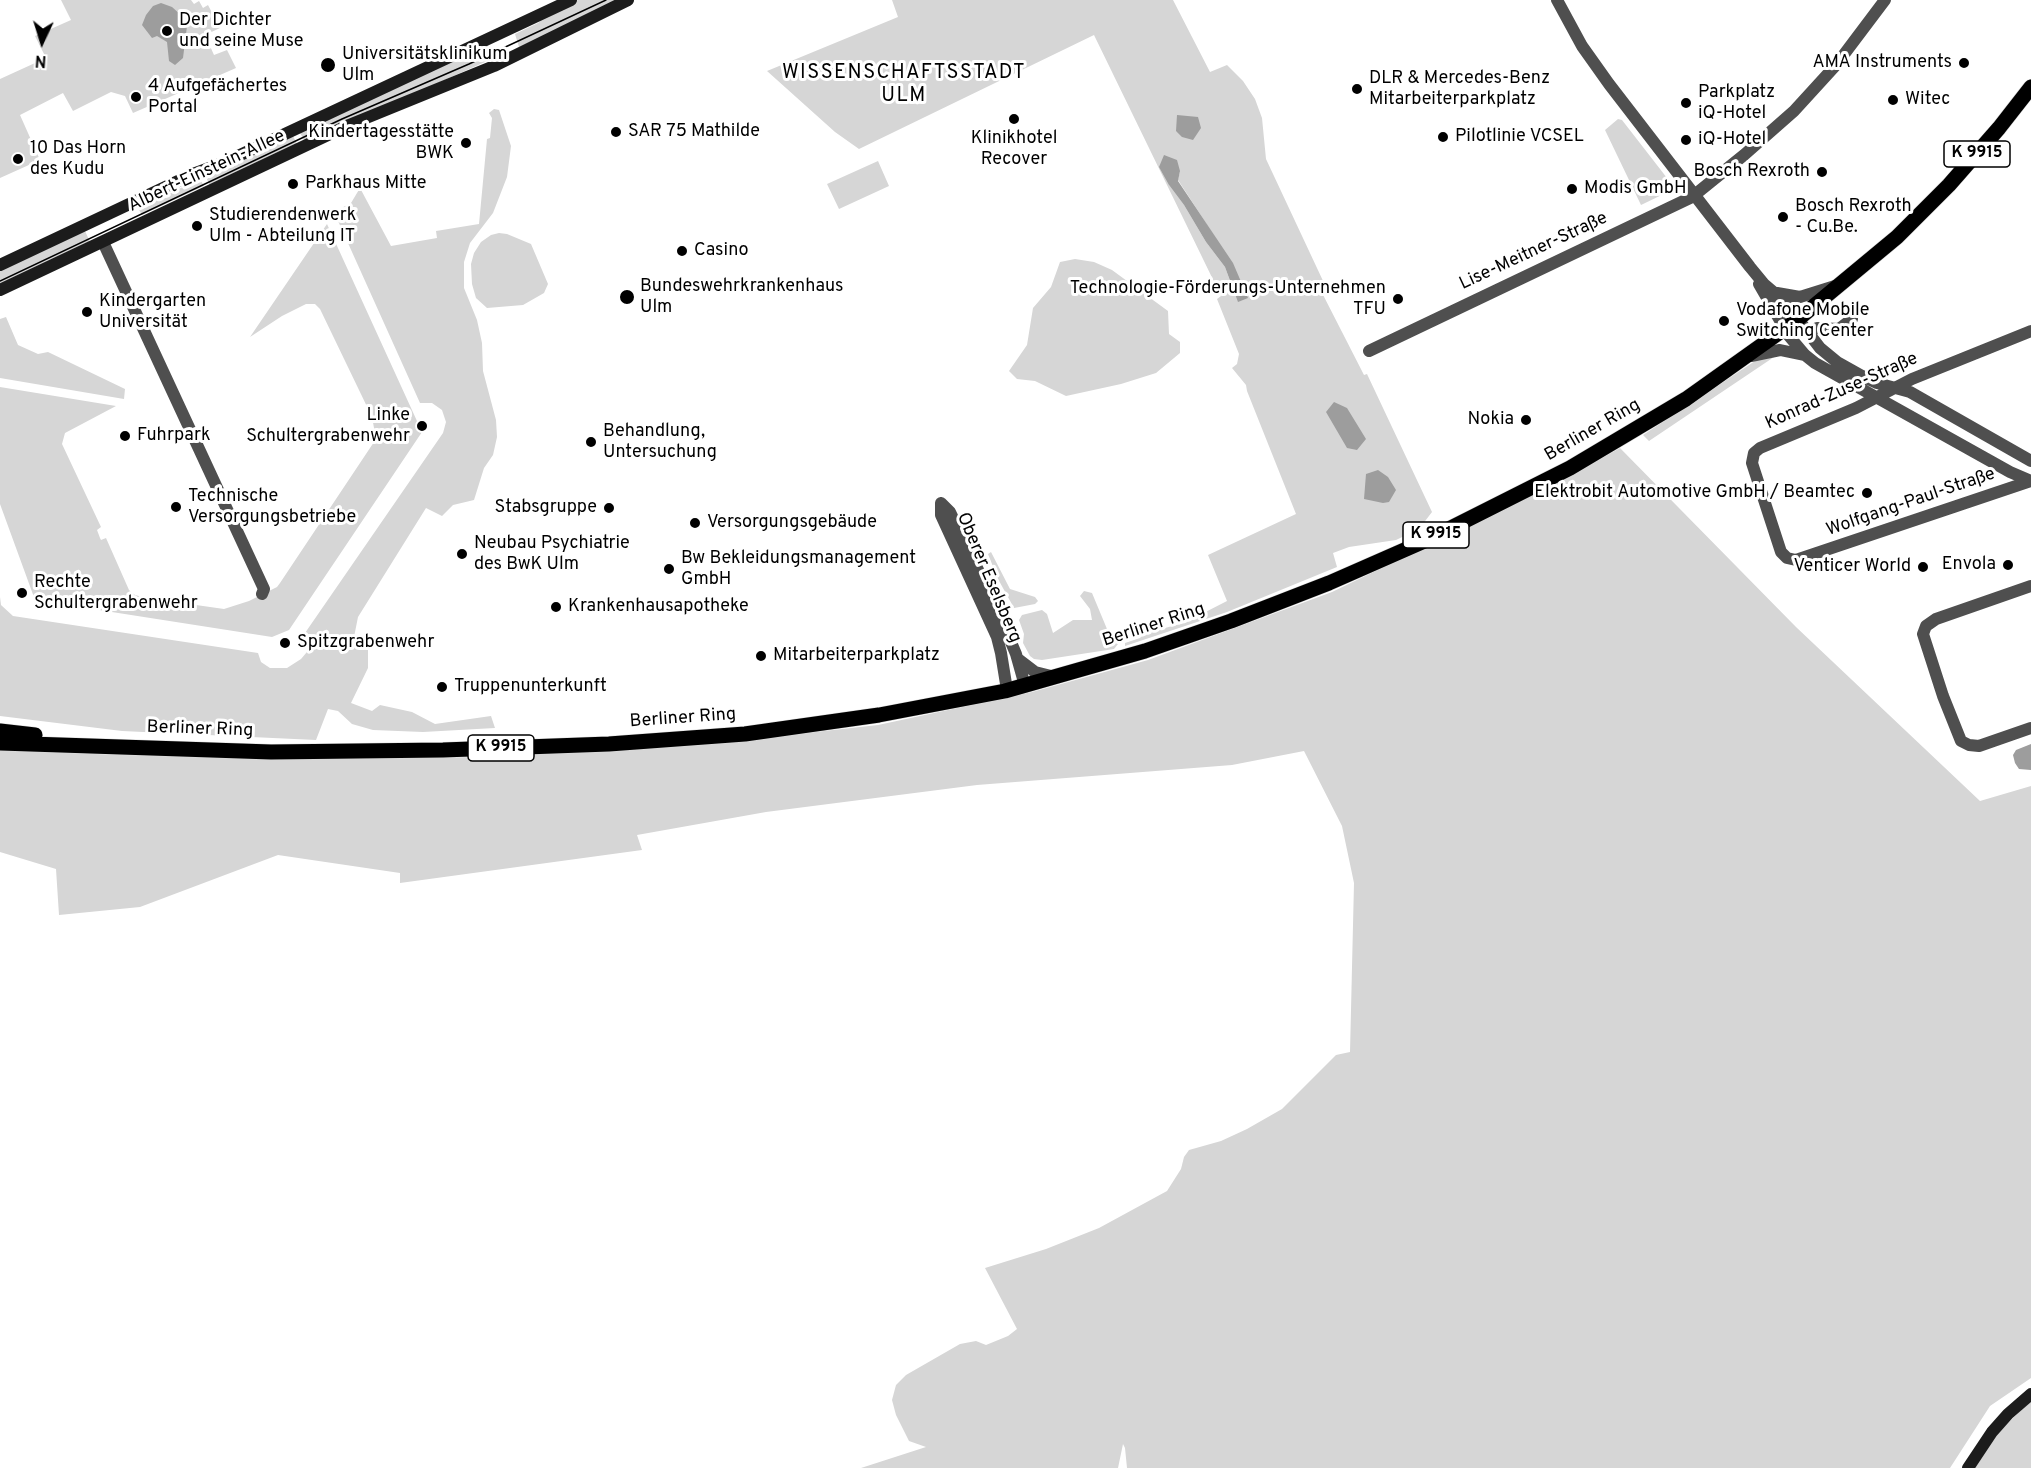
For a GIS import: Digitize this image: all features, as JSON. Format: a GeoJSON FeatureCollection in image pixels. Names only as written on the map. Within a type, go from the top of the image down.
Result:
{"type":"FeatureCollection","features":[{"type":"Feature","properties":{"kind":"main road","name":"Berliner Ring"},"geometry":{"type":"LineString","coordinates":[[0,743],[283,752],[443,750],[609,744],[756,732],[879,715],[1025,686],[1145,651],[1329,583],[1417,544],[1529,489],[1607,447],[1686,399],[1791,325],[1897,237],[1935,200],[2000,128],[2031,87]]}},
{"type":"Feature","properties":{"kind":"main road","name":"Berliner Ring"},"geometry":{"type":"LineString","coordinates":[[0,731],[121,746]]}},
{"type":"Feature","properties":{"kind":"street","name":"Albert-Einstein-Allee"},"geometry":{"type":"LineString","coordinates":[[0,266],[195,173],[223,164],[571,0]]}},
{"type":"Feature","properties":{"kind":"street","name":"Albert-Einstein-Allee"},"geometry":{"type":"LineString","coordinates":[[0,290],[349,125],[482,72],[628,0]]}},
{"type":"Feature","properties":{"kind":"street"},"geometry":{"type":"LineString","coordinates":[[1557,0],[1595,65],[1750,267],[1791,325],[1833,359],[1868,379],[1896,387],[1920,398],[2031,461]]}},
{"type":"Feature","properties":{"kind":"street","name":"Lise-Meitner-Straße"},"geometry":{"type":"LineString","coordinates":[[1369,351],[1694,195],[1794,111],[1836,65],[1885,0]]}},
{"type":"Feature","properties":{"kind":"street"},"geometry":{"type":"LineString","coordinates":[[93,221],[264,589],[262,594]]}},
{"type":"Feature","properties":{"kind":"street"},"geometry":{"type":"LineString","coordinates":[[1750,267],[1784,301],[1791,325],[1805,356]]}},
{"type":"Feature","properties":{"kind":"street"},"geometry":{"type":"LineString","coordinates":[[1774,292],[1790,297],[1800,297],[1845,282]]}},
{"type":"Feature","properties":{"kind":"street"},"geometry":{"type":"LineString","coordinates":[[1817,328],[1839,329],[1854,324]]}},
{"type":"Feature","properties":{"kind":"street","name":"Konrad-Zuse-Straße"},"geometry":{"type":"LineString","coordinates":[[1802,558],[1790,559],[1781,552],[1755,474],[1753,456],[1760,448],[1850,411],[1896,387],[2031,331]]}},
{"type":"Feature","properties":{"kind":"street"},"geometry":{"type":"LineString","coordinates":[[1743,359],[1764,352],[1794,351],[2010,472],[2031,481]]}},
{"type":"Feature","properties":{"kind":"street","name":"Wolfgang-Paul-Straße"},"geometry":{"type":"LineString","coordinates":[[1802,558],[2031,481]]}},
{"type":"Feature","properties":{"kind":"street","name":"Oberer Eselsberg"},"geometry":{"type":"LineString","coordinates":[[1007,690],[997,637],[941,515],[941,502],[950,512],[997,609],[1018,659],[1025,686]]}},
{"type":"Feature","properties":{"kind":"street"},"geometry":{"type":"LineString","coordinates":[[2031,586],[1936,619],[1926,626],[1924,640],[1958,737],[1966,744],[1979,746],[2031,728]]}},
{"type":"Feature","properties":{"kind":"street"},"geometry":{"type":"LineString","coordinates":[[1018,659],[1035,672],[1057,677]]}},
{"type":"Feature","properties":{"kind":"street"},"geometry":{"type":"LineString","coordinates":[[1968,1468],[1992,1432],[2031,1394]]}},
{"type":"Feature","properties":{"kind":"shaded area"},"geometry":{"type":"Polygon","coordinates":[[[61,0],[191,0],[194,4],[199,1],[203,8],[208,5],[220,28],[205,35],[214,55],[227,50],[236,68],[133,113],[125,96],[111,92],[73,111],[63,93],[20,115],[40,160],[0,178],[0,79],[46,58],[35,36],[71,20],[61,0]]]}},
{"type":"Feature","properties":{"kind":"shaded area"},"geometry":{"type":"Polygon","coordinates":[[[578,0],[621,0],[519,47],[515,34],[538,23],[548,14],[578,0]]]}},
{"type":"Feature","properties":{"kind":"shaded area"},"geometry":{"type":"Polygon","coordinates":[[[892,0],[1173,0],[1210,72],[1227,65],[1243,81],[1255,99],[1262,118],[1266,159],[1324,283],[1319,287],[1364,375],[1367,374],[1432,512],[1419,529],[1396,540],[1349,547],[1333,553],[1337,567],[1227,612],[1125,646],[1125,643],[1140,638],[1142,634],[1184,623],[1227,601],[1208,555],[1296,514],[1246,385],[1232,368],[1237,364],[1239,354],[1217,299],[1221,296],[1094,35],[859,149],[835,132],[767,71],[898,17],[892,0]],[[1180,171],[1169,185],[1225,267],[1238,302],[1215,237],[1178,180],[1180,171]]]}},
{"type":"Feature","properties":{"kind":"shaded area"},"geometry":{"type":"Polygon","coordinates":[[[161,3],[172,7],[182,16],[187,26],[183,58],[175,65],[169,61],[167,42],[157,36],[152,38],[142,25],[153,6],[161,3]]]}},
{"type":"Feature","properties":{"kind":"shaded area"},"geometry":{"type":"Polygon","coordinates":[[[486,43],[494,58],[305,142],[299,131],[486,43]]]}},
{"type":"Feature","properties":{"kind":"shaded area"},"geometry":{"type":"Polygon","coordinates":[[[494,109],[499,110],[511,146],[507,177],[493,213],[470,243],[464,262],[464,288],[477,320],[482,343],[483,371],[496,420],[497,437],[493,455],[484,468],[474,500],[453,505],[442,516],[426,508],[358,617],[354,637],[368,650],[368,668],[351,703],[372,711],[380,705],[412,712],[435,724],[491,716],[495,728],[423,732],[373,730],[352,724],[338,711],[328,709],[316,740],[122,731],[0,716],[0,597],[1,605],[13,616],[258,653],[261,662],[270,668],[287,668],[301,659],[312,646],[305,633],[443,433],[446,422],[442,410],[432,403],[420,403],[334,212],[351,203],[360,188],[391,246],[437,238],[436,231],[479,224],[487,139],[490,138],[492,118],[489,113],[494,109]]]}},
{"type":"Feature","properties":{"kind":"shaded area"},"geometry":{"type":"Polygon","coordinates":[[[1177,115],[1198,117],[1201,128],[1193,140],[1182,137],[1176,131],[1177,115]]]}},
{"type":"Feature","properties":{"kind":"shaded area"},"geometry":{"type":"Polygon","coordinates":[[[1618,119],[1622,120],[1674,187],[1641,205],[1605,130],[1618,119]]]}},
{"type":"Feature","properties":{"kind":"shaded area"},"geometry":{"type":"Polygon","coordinates":[[[292,134],[298,146],[211,188],[204,173],[292,134]]]}},
{"type":"Feature","properties":{"kind":"shaded area"},"geometry":{"type":"Polygon","coordinates":[[[1164,155],[1177,160],[1180,171],[1178,181],[1233,263],[1248,298],[1238,302],[1225,267],[1169,185],[1159,167],[1164,155]]]}},
{"type":"Feature","properties":{"kind":"shaded area"},"geometry":{"type":"Polygon","coordinates":[[[878,161],[889,186],[839,209],[827,184],[878,161]]]}},
{"type":"Feature","properties":{"kind":"shaded area"},"geometry":{"type":"Polygon","coordinates":[[[200,179],[204,186],[142,215],[138,208],[200,179]]]}},
{"type":"Feature","properties":{"kind":"shaded area"},"geometry":{"type":"Polygon","coordinates":[[[327,224],[422,432],[289,630],[272,637],[35,600],[0,504],[0,387],[116,406],[65,433],[62,444],[101,527],[97,530],[100,538],[101,540],[106,538],[129,590],[135,595],[224,609],[249,601],[277,587],[376,439],[372,417],[320,309],[315,304],[306,304],[282,316],[250,337],[327,224]]]}},
{"type":"Feature","properties":{"kind":"shaded area"},"geometry":{"type":"Polygon","coordinates":[[[85,231],[90,242],[0,287],[0,269],[85,231]]]}},
{"type":"Feature","properties":{"kind":"shaded area"},"geometry":{"type":"Polygon","coordinates":[[[499,233],[531,244],[548,284],[544,293],[523,305],[487,308],[476,298],[472,284],[471,264],[474,253],[481,242],[499,233]]]}},
{"type":"Feature","properties":{"kind":"shaded area"},"geometry":{"type":"Polygon","coordinates":[[[1075,259],[1094,262],[1112,270],[1168,311],[1169,334],[1180,342],[1180,353],[1156,373],[1121,384],[1066,396],[1035,381],[1017,379],[1009,371],[1027,345],[1033,308],[1051,287],[1060,262],[1075,259]]]}},
{"type":"Feature","properties":{"kind":"shaded area"},"geometry":{"type":"Polygon","coordinates":[[[6,317],[18,345],[38,354],[48,352],[125,389],[124,399],[0,378],[0,319],[6,317]]]}},
{"type":"Feature","properties":{"kind":"shaded area"},"geometry":{"type":"Polygon","coordinates":[[[1777,355],[1649,441],[1643,435],[1755,361],[1777,355]]]}},
{"type":"Feature","properties":{"kind":"shaded area"},"geometry":{"type":"Polygon","coordinates":[[[1334,402],[1347,408],[1366,439],[1357,450],[1347,448],[1326,412],[1334,402]]]}},
{"type":"Feature","properties":{"kind":"shaded area"},"geometry":{"type":"Polygon","coordinates":[[[1620,448],[1796,627],[1980,801],[2031,786],[2031,1378],[1990,1406],[1950,1468],[1127,1468],[1123,1444],[1118,1468],[861,1468],[926,1447],[909,1441],[896,1415],[892,1400],[896,1385],[906,1375],[960,1344],[976,1341],[986,1345],[1008,1336],[1017,1329],[985,1268],[1046,1249],[1099,1228],[1167,1191],[1181,1169],[1184,1157],[1189,1150],[1221,1141],[1282,1109],[1336,1055],[1350,1052],[1354,883],[1342,826],[1304,751],[1232,765],[977,785],[766,812],[637,835],[642,850],[400,883],[400,873],[278,855],[140,907],[59,915],[56,869],[0,852],[0,750],[121,755],[445,758],[609,751],[743,740],[878,725],[1032,692],[1148,660],[1332,592],[1545,489],[1620,448]]]}},
{"type":"Feature","properties":{"kind":"shaded area"},"geometry":{"type":"Polygon","coordinates":[[[1378,470],[1388,477],[1396,490],[1389,502],[1364,499],[1366,474],[1378,470]]]}},
{"type":"Feature","properties":{"kind":"shaded area"},"geometry":{"type":"Polygon","coordinates":[[[991,552],[1010,589],[1035,597],[1038,601],[1035,604],[1014,608],[998,579],[988,554],[991,552]]]}},
{"type":"Feature","properties":{"kind":"shaded area"},"geometry":{"type":"Polygon","coordinates":[[[1084,591],[1092,593],[1112,641],[1118,644],[1114,649],[1042,660],[1030,656],[1023,643],[1024,634],[1019,620],[1022,615],[1042,610],[1047,614],[1053,633],[1073,620],[1092,620],[1090,609],[1080,596],[1084,591]]]}},
{"type":"Feature","properties":{"kind":"shaded area"},"geometry":{"type":"Polygon","coordinates":[[[2031,744],[2031,770],[2019,769],[2013,755],[2016,750],[2031,744]]]}},
{"type":"Feature","properties":{"kind":"shaded area"},"geometry":{"type":"Polygon","coordinates":[[[2031,1401],[2031,1468],[1974,1468],[1995,1435],[2031,1401]]]}},
{"type":"Feature","properties":{"kind":"tram line"},"geometry":{"type":"LineString","coordinates":[[0,281],[342,119],[469,64],[606,0]]}},
{"type":"Feature","properties":{"kind":"place","name":"Der Dichter und seine Muse"},"geometry":{"type":"Point","coordinates":[167,31]}},
{"type":"Feature","properties":{"kind":"place","name":"AMA Instruments"},"geometry":{"type":"Point","coordinates":[1964,63]}},
{"type":"Feature","properties":{"kind":"place","name":"Universitätsklinikum Ulm"},"geometry":{"type":"Point","coordinates":[328,65]}},
{"type":"Feature","properties":{"kind":"place","name":"DLR & Mercedes-Benz Mitarbeiterparkplatz"},"geometry":{"type":"Point","coordinates":[1357,89]}},
{"type":"Feature","properties":{"kind":"place","name":"4 Aufgefächertes Portal"},"geometry":{"type":"Point","coordinates":[136,97]}},
{"type":"Feature","properties":{"kind":"place","name":"Witec"},"geometry":{"type":"Point","coordinates":[1893,100]}},
{"type":"Feature","properties":{"kind":"place","name":"Parkplatz iQ-Hotel"},"geometry":{"type":"Point","coordinates":[1686,103]}},
{"type":"Feature","properties":{"kind":"place","name":"Klinikhotel Recover"},"geometry":{"type":"Point","coordinates":[1014,119]}},
{"type":"Feature","properties":{"kind":"place","name":"SAR 75 Mathilde"},"geometry":{"type":"Point","coordinates":[616,132]}},
{"type":"Feature","properties":{"kind":"place","name":"Pilotlinie VCSEL"},"geometry":{"type":"Point","coordinates":[1443,137]}},
{"type":"Feature","properties":{"kind":"place","name":"iQ-Hotel"},"geometry":{"type":"Point","coordinates":[1686,140]}},
{"type":"Feature","properties":{"kind":"place","name":"Kindertagesstätte BWK"},"geometry":{"type":"Point","coordinates":[466,143]}},
{"type":"Feature","properties":{"kind":"place","name":"10 Das Horn des Kudu"},"geometry":{"type":"Point","coordinates":[18,159]}},
{"type":"Feature","properties":{"kind":"place","name":"Bosch Rexroth"},"geometry":{"type":"Point","coordinates":[1822,172]}},
{"type":"Feature","properties":{"kind":"place","name":"Parkhaus Mitte"},"geometry":{"type":"Point","coordinates":[293,184]}},
{"type":"Feature","properties":{"kind":"place","name":"Modis GmbH"},"geometry":{"type":"Point","coordinates":[1572,189]}},
{"type":"Feature","properties":{"kind":"place","name":"Bosch Rexroth - Cu.Be."},"geometry":{"type":"Point","coordinates":[1783,217]}},
{"type":"Feature","properties":{"kind":"place","name":"Studierendenwerk Ulm - Abteilung IT"},"geometry":{"type":"Point","coordinates":[197,226]}},
{"type":"Feature","properties":{"kind":"place","name":"Casino"},"geometry":{"type":"Point","coordinates":[682,251]}},
{"type":"Feature","properties":{"kind":"place","name":"Bundeswehrkrankenhaus Ulm"},"geometry":{"type":"Point","coordinates":[627,297]}},
{"type":"Feature","properties":{"kind":"place","name":"Technologie-Förderungs-Unternehmen TFU"},"geometry":{"type":"Point","coordinates":[1398,299]}},
{"type":"Feature","properties":{"kind":"place","name":"Kindergarten Universität"},"geometry":{"type":"Point","coordinates":[87,312]}},
{"type":"Feature","properties":{"kind":"place","name":"Vodafone Mobile Switching Center"},"geometry":{"type":"Point","coordinates":[1724,321]}},
{"type":"Feature","properties":{"kind":"place","name":"Nokia"},"geometry":{"type":"Point","coordinates":[1526,420]}},
{"type":"Feature","properties":{"kind":"place","name":"Linke Schultergrabenwehr"},"geometry":{"type":"Point","coordinates":[422,426]}},
{"type":"Feature","properties":{"kind":"place","name":"Fuhrpark"},"geometry":{"type":"Point","coordinates":[125,436]}},
{"type":"Feature","properties":{"kind":"place","name":"Behandlung, Untersuchung"},"geometry":{"type":"Point","coordinates":[591,442]}},
{"type":"Feature","properties":{"kind":"place","name":"Elektrobit Automotive GmbH / Beamtec"},"geometry":{"type":"Point","coordinates":[1867,493]}},
{"type":"Feature","properties":{"kind":"place","name":"Technische Versorgungsbetriebe"},"geometry":{"type":"Point","coordinates":[176,507]}},
{"type":"Feature","properties":{"kind":"place","name":"Stabsgruppe"},"geometry":{"type":"Point","coordinates":[609,508]}},
{"type":"Feature","properties":{"kind":"place","name":"Versorgungsgebäude"},"geometry":{"type":"Point","coordinates":[695,523]}},
{"type":"Feature","properties":{"kind":"place","name":"Neubau Psychiatrie des BwK Ulm"},"geometry":{"type":"Point","coordinates":[462,554]}},
{"type":"Feature","properties":{"kind":"place","name":"Envola"},"geometry":{"type":"Point","coordinates":[2008,565]}},
{"type":"Feature","properties":{"kind":"place","name":"Venticer World"},"geometry":{"type":"Point","coordinates":[1923,567]}},
{"type":"Feature","properties":{"kind":"place","name":"Bw Bekleidungsmanagement GmbH"},"geometry":{"type":"Point","coordinates":[669,569]}},
{"type":"Feature","properties":{"kind":"place","name":"Rechte Schultergrabenwehr"},"geometry":{"type":"Point","coordinates":[22,593]}},
{"type":"Feature","properties":{"kind":"place","name":"Krankenhausapotheke"},"geometry":{"type":"Point","coordinates":[556,607]}},
{"type":"Feature","properties":{"kind":"place","name":"Spitzgrabenwehr"},"geometry":{"type":"Point","coordinates":[285,643]}},
{"type":"Feature","properties":{"kind":"place","name":"Mitarbeiterparkplatz"},"geometry":{"type":"Point","coordinates":[761,656]}},
{"type":"Feature","properties":{"kind":"place","name":"Truppenunterkunft"},"geometry":{"type":"Point","coordinates":[442,687]}},
{"type":"Feature","properties":{"kind":"district","name":"WISSENSCHAFTSSTADT ULM"},"geometry":{"type":"Point","coordinates":[904,86]}}]}
